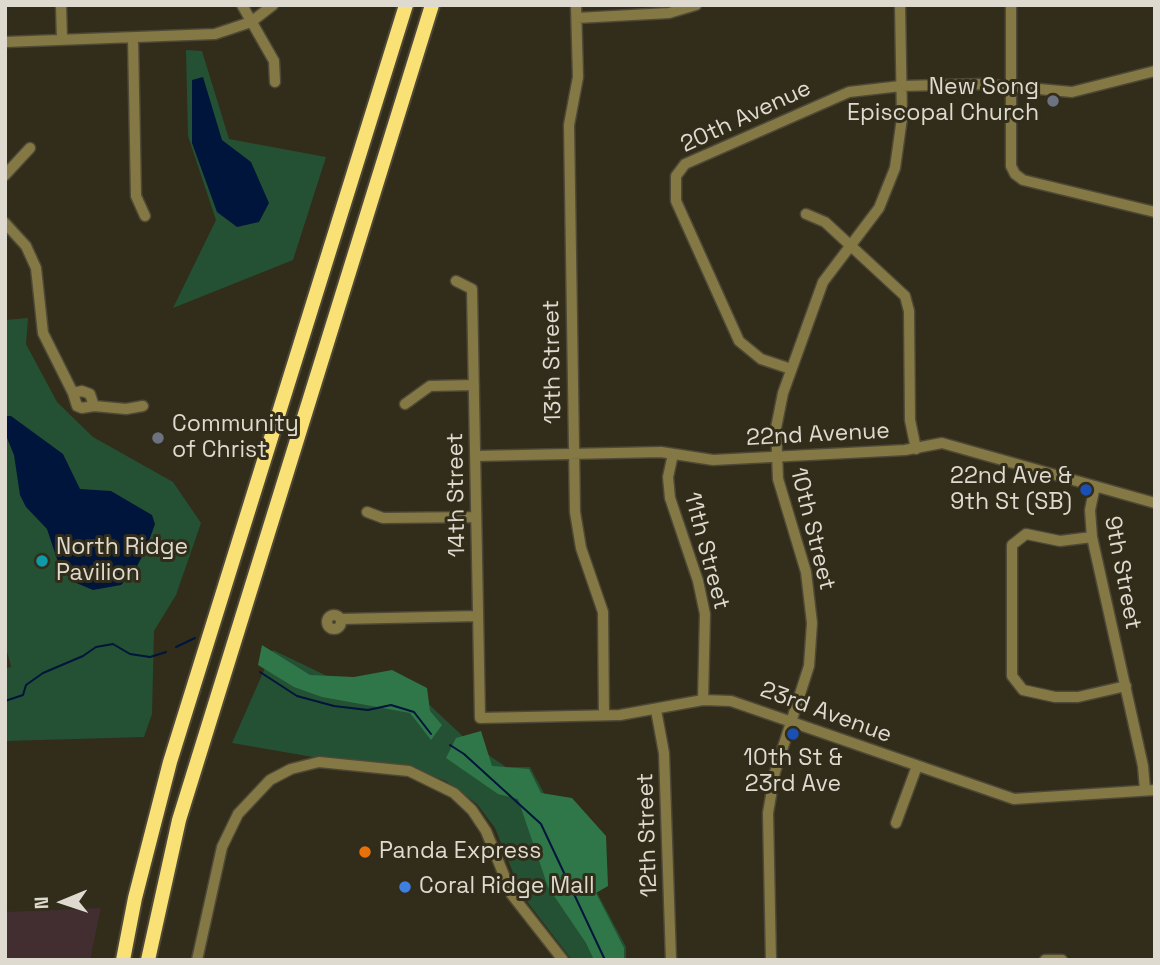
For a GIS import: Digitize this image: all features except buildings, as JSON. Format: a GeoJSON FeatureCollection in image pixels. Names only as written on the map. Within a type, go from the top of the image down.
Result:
{"type":"FeatureCollection","features":[{"type":"Feature","properties":{"kind":"highway"},"geometry":{"type":"LineString","coordinates":[[123,960],[138,884],[170,762],[407,5]]}},
{"type":"Feature","properties":{"kind":"highway"},"geometry":{"type":"LineString","coordinates":[[148,960],[179,820],[432,5]]}},
{"type":"Feature","properties":{"kind":"street"},"geometry":{"type":"LineString","coordinates":[[61,5],[62,40]]}},
{"type":"Feature","properties":{"kind":"street"},"geometry":{"type":"LineString","coordinates":[[242,5],[274,61],[275,82]]}},
{"type":"Feature","properties":{"kind":"street"},"geometry":{"type":"LineString","coordinates":[[5,42],[215,34],[251,22],[272,5]]}},
{"type":"Feature","properties":{"kind":"street","name":"13th Street"},"geometry":{"type":"LineString","coordinates":[[576,5],[578,77],[569,125],[577,532],[599,596],[605,627],[604,715]]}},
{"type":"Feature","properties":{"kind":"street"},"geometry":{"type":"LineString","coordinates":[[577,18],[669,13],[696,5]]}},
{"type":"Feature","properties":{"kind":"street","name":"10th Street"},"geometry":{"type":"LineString","coordinates":[[771,960],[768,813],[775,772],[809,666],[812,607],[806,572],[782,495],[776,457],[779,411],[791,369],[823,282],[879,208],[895,168],[901,144],[900,5]]}},
{"type":"Feature","properties":{"kind":"street"},"geometry":{"type":"LineString","coordinates":[[1011,5],[1011,166],[1018,177],[1155,212]]}},
{"type":"Feature","properties":{"kind":"street"},"geometry":{"type":"LineString","coordinates":[[133,38],[136,196],[145,216]]}},
{"type":"Feature","properties":{"kind":"street","name":"20th Avenue"},"geometry":{"type":"LineString","coordinates":[[791,369],[761,359],[739,341],[676,201],[676,176],[694,159],[849,92],[901,86],[1010,85],[1041,91],[1072,92],[1155,71]]}},
{"type":"Feature","properties":{"kind":"street"},"geometry":{"type":"LineString","coordinates":[[5,175],[30,148]]}},
{"type":"Feature","properties":{"kind":"street"},"geometry":{"type":"LineString","coordinates":[[806,214],[825,222],[900,290],[908,304],[910,420],[916,449]]}},
{"type":"Feature","properties":{"kind":"street"},"geometry":{"type":"LineString","coordinates":[[5,223],[26,246],[36,268],[43,333],[73,393],[88,392],[94,406],[126,409],[143,406]]}},
{"type":"Feature","properties":{"kind":"street","name":"14th Street"},"geometry":{"type":"LineString","coordinates":[[456,281],[471,289],[480,718]]}},
{"type":"Feature","properties":{"kind":"street"},"geometry":{"type":"LineString","coordinates":[[405,404],[430,386],[474,384]]}},
{"type":"Feature","properties":{"kind":"street","name":"22nd Avenue"},"geometry":{"type":"LineString","coordinates":[[476,456],[673,454],[713,460],[953,445],[1155,503]]}},
{"type":"Feature","properties":{"kind":"street","name":"11th Street"},"geometry":{"type":"LineString","coordinates":[[673,454],[668,477],[670,498],[698,582],[705,614],[703,701]]}},
{"type":"Feature","properties":{"kind":"street","name":"9th Street"},"geometry":{"type":"LineString","coordinates":[[1096,486],[1090,510],[1092,537],[1150,790]]}},
{"type":"Feature","properties":{"kind":"street"},"geometry":{"type":"LineString","coordinates":[[367,512],[383,518],[476,517]]}},
{"type":"Feature","properties":{"kind":"street"},"geometry":{"type":"LineString","coordinates":[[1092,537],[1060,541],[1026,534],[1012,545],[1012,676],[1023,690],[1055,697],[1078,697],[1126,686]]}},
{"type":"Feature","properties":{"kind":"street"},"geometry":{"type":"LineString","coordinates":[[341,619],[478,616]]}},
{"type":"Feature","properties":{"kind":"street","name":"23rd Avenue"},"geometry":{"type":"LineString","coordinates":[[480,718],[604,715],[656,710],[703,701],[738,703],[917,766],[1026,800],[1075,793],[1150,790]]}},
{"type":"Feature","properties":{"kind":"street","name":"12th Street"},"geometry":{"type":"LineString","coordinates":[[656,710],[664,753],[671,960]]}},
{"type":"Feature","properties":{"kind":"street"},"geometry":{"type":"LineString","coordinates":[[197,960],[222,847],[238,814],[270,780],[291,769],[319,762],[409,771],[454,793],[472,810],[486,831],[512,895],[563,960]]}},
{"type":"Feature","properties":{"kind":"street"},"geometry":{"type":"LineString","coordinates":[[896,823],[917,766]]}},
{"type":"Feature","properties":{"kind":"street"},"geometry":{"type":"LineString","coordinates":[[1045,960],[1062,960]]}},
{"type":"Feature","properties":{"kind":"shaded area"},"geometry":{"type":"Polygon","coordinates":[[[101,908],[90,960],[5,960],[5,912],[101,908]]]}},
{"type":"Feature","properties":{"kind":"green space"},"geometry":{"type":"Polygon","coordinates":[[[186,50],[202,51],[229,139],[326,157],[293,260],[173,308],[216,220],[188,136],[186,50]]]}},
{"type":"Feature","properties":{"kind":"green space"},"geometry":{"type":"Polygon","coordinates":[[[28,318],[26,344],[57,402],[93,437],[173,482],[201,523],[176,595],[154,631],[152,714],[144,737],[5,741],[5,668],[11,667],[5,644],[5,320],[28,318]]]}},
{"type":"Feature","properties":{"kind":"green space"},"geometry":{"type":"Polygon","coordinates":[[[262,645],[310,675],[354,677],[392,670],[427,688],[430,711],[442,725],[431,740],[410,713],[322,697],[294,687],[258,665],[262,645]]]}},
{"type":"Feature","properties":{"kind":"green space"},"geometry":{"type":"Polygon","coordinates":[[[273,650],[327,676],[420,696],[468,741],[506,767],[530,767],[626,947],[626,960],[572,960],[522,895],[495,828],[477,804],[446,781],[407,766],[313,757],[232,743],[273,650]]]}},
{"type":"Feature","properties":{"kind":"green space"},"geometry":{"type":"Polygon","coordinates":[[[481,731],[492,766],[529,769],[541,793],[572,798],[606,836],[608,886],[596,893],[624,948],[624,960],[594,960],[586,943],[548,887],[518,799],[498,794],[446,758],[456,738],[481,731]]]}},
{"type":"Feature","properties":{"kind":"water"},"geometry":{"type":"Polygon","coordinates":[[[203,77],[222,140],[251,162],[269,203],[259,222],[237,227],[217,212],[192,143],[192,80],[203,77]]]}},
{"type":"Feature","properties":{"kind":"water"},"geometry":{"type":"Polygon","coordinates":[[[5,416],[11,416],[63,454],[80,489],[111,491],[152,515],[155,524],[146,549],[135,570],[121,585],[93,590],[74,582],[60,568],[47,529],[26,507],[20,495],[14,455],[5,433],[5,416]]]}},
{"type":"Feature","properties":{"kind":"waterway"},"geometry":{"type":"LineString","coordinates":[[176,647],[195,638]]}},
{"type":"Feature","properties":{"kind":"waterway"},"geometry":{"type":"LineString","coordinates":[[5,701],[23,695],[26,685],[43,673],[83,656],[96,647],[113,644],[130,654],[150,657],[166,652]]}},
{"type":"Feature","properties":{"kind":"waterway"},"geometry":{"type":"LineString","coordinates":[[260,672],[297,696],[334,706],[368,710],[391,705],[414,712],[431,734]]}},
{"type":"Feature","properties":{"kind":"waterway"},"geometry":{"type":"LineString","coordinates":[[450,745],[464,754],[541,824],[605,960]]}},
{"type":"Feature","properties":{"kind":"place","name":"New Song Episcopal Church"},"geometry":{"type":"Point","coordinates":[1053,101]}},
{"type":"Feature","properties":{"kind":"place","name":"Community of Christ"},"geometry":{"type":"Point","coordinates":[158,438]}},
{"type":"Feature","properties":{"kind":"place","name":"22nd Ave & 9th St (SB)"},"geometry":{"type":"Point","coordinates":[1086,490]}},
{"type":"Feature","properties":{"kind":"place","name":"North Ridge Pavilion"},"geometry":{"type":"Point","coordinates":[42,561]}},
{"type":"Feature","properties":{"kind":"place","name":"10th St & 23rd Ave"},"geometry":{"type":"Point","coordinates":[793,734]}},
{"type":"Feature","properties":{"kind":"place","name":"Panda Express"},"geometry":{"type":"Point","coordinates":[365,852]}},
{"type":"Feature","properties":{"kind":"place","name":"Coral Ridge Mall"},"geometry":{"type":"Point","coordinates":[405,887]}}]}
